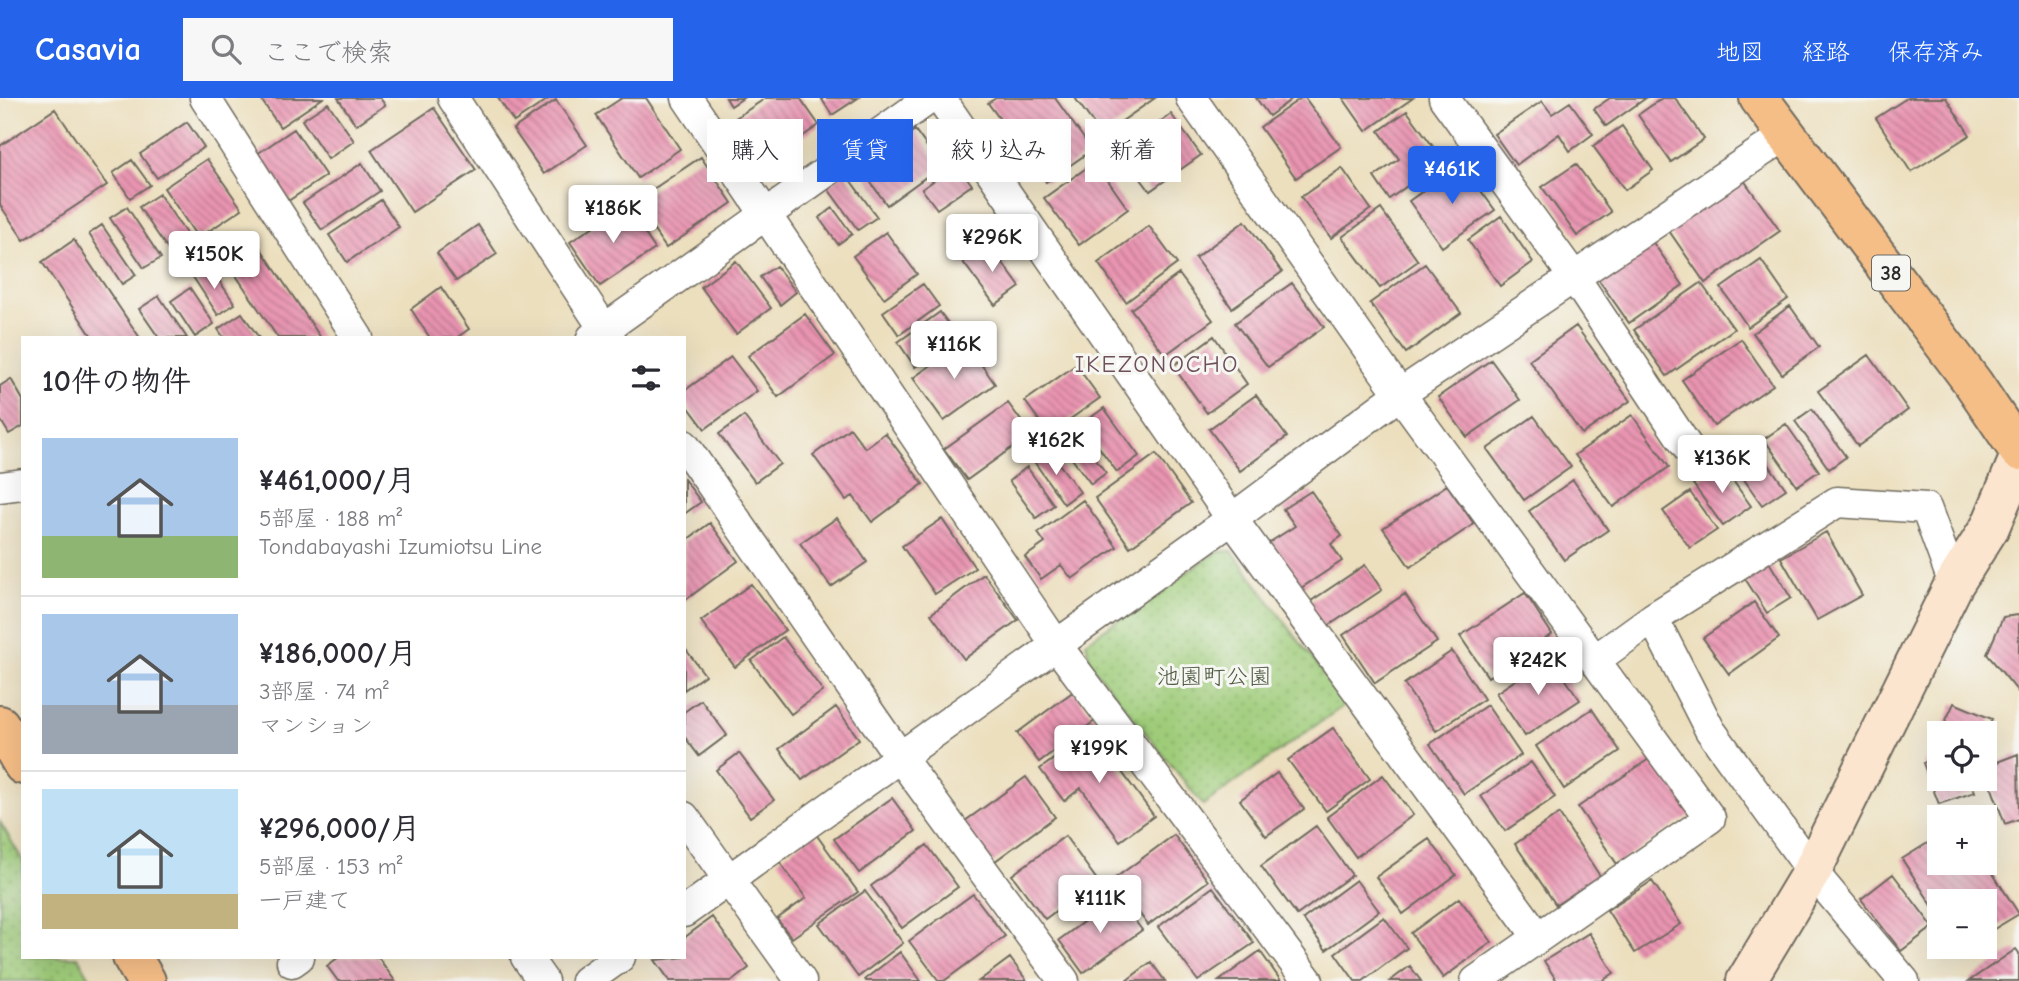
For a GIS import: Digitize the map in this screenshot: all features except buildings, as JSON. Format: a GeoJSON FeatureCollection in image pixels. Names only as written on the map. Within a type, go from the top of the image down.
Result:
{"type":"FeatureCollection","features":[{"type":"Feature","properties":{"kind":"main road","name":"38"},"geometry":{"type":"LineString","coordinates":[[1759,98],[1973,383],[2019,451]]}},
{"type":"Feature","properties":{"kind":"main road"},"geometry":{"type":"LineString","coordinates":[[0,726],[21,762]]}},
{"type":"Feature","properties":{"kind":"main road"},"geometry":{"type":"LineString","coordinates":[[133,959],[146,981]]}},
{"type":"Feature","properties":{"kind":"street"},"geometry":{"type":"LineString","coordinates":[[205,98],[357,336]]}},
{"type":"Feature","properties":{"kind":"street"},"geometry":{"type":"LineString","coordinates":[[453,98],[602,335],[764,213],[929,98]]}},
{"type":"Feature","properties":{"kind":"street"},"geometry":{"type":"LineString","coordinates":[[687,98],[1057,646],[1308,981]]}},
{"type":"Feature","properties":{"kind":"street"},"geometry":{"type":"LineString","coordinates":[[940,98],[1232,519],[1538,937]]}},
{"type":"Feature","properties":{"kind":"street"},"geometry":{"type":"LineString","coordinates":[[1191,98],[1400,394],[1710,818],[1476,981]]}},
{"type":"Feature","properties":{"kind":"street"},"geometry":{"type":"LineString","coordinates":[[1444,98],[1574,277],[1690,451]]}},
{"type":"Feature","properties":{"kind":"street"},"geometry":{"type":"LineString","coordinates":[[686,911],[1057,646],[1400,394],[1786,135]]}},
{"type":"Feature","properties":{"kind":"street"},"geometry":{"type":"LineString","coordinates":[[686,448],[900,757],[1064,981]]}},
{"type":"Feature","properties":{"kind":"street"},"geometry":{"type":"LineString","coordinates":[[1746,981],[1812,871],[1954,584],[1990,527],[2019,458]]}},
{"type":"Feature","properties":{"kind":"street"},"geometry":{"type":"LineString","coordinates":[[0,486],[21,484]]}},
{"type":"Feature","properties":{"kind":"street"},"geometry":{"type":"LineString","coordinates":[[1595,660],[1653,618],[1837,502],[1926,508],[1954,584]]}},
{"type":"Feature","properties":{"kind":"street"},"geometry":{"type":"LineString","coordinates":[[1653,618],[1710,730],[1812,871],[1904,981]]}},
{"type":"Feature","properties":{"kind":"street"},"geometry":{"type":"LineString","coordinates":[[686,820],[801,981]]}},
{"type":"Feature","properties":{"kind":"street"},"geometry":{"type":"LineString","coordinates":[[527,959],[543,981]]}},
{"type":"Feature","properties":{"kind":"street"},"geometry":{"type":"LineString","coordinates":[[586,981],[617,959]]}},
{"type":"Feature","properties":{"kind":"green space","name":"池園町公園"},"geometry":{"type":"Polygon","coordinates":[[[1232,551],[1346,704],[1203,805],[1090,663],[1086,642],[1217,552],[1232,551]]]}},
{"type":"Feature","properties":{"kind":"green space"},"geometry":{"type":"Polygon","coordinates":[[[0,822],[21,858],[21,959],[79,959],[92,981],[0,981],[0,822]]]}},
{"type":"Feature","properties":{"kind":"district","name":"IKEZONOCHO"},"geometry":{"type":"Point","coordinates":[1157,364]}}]}
